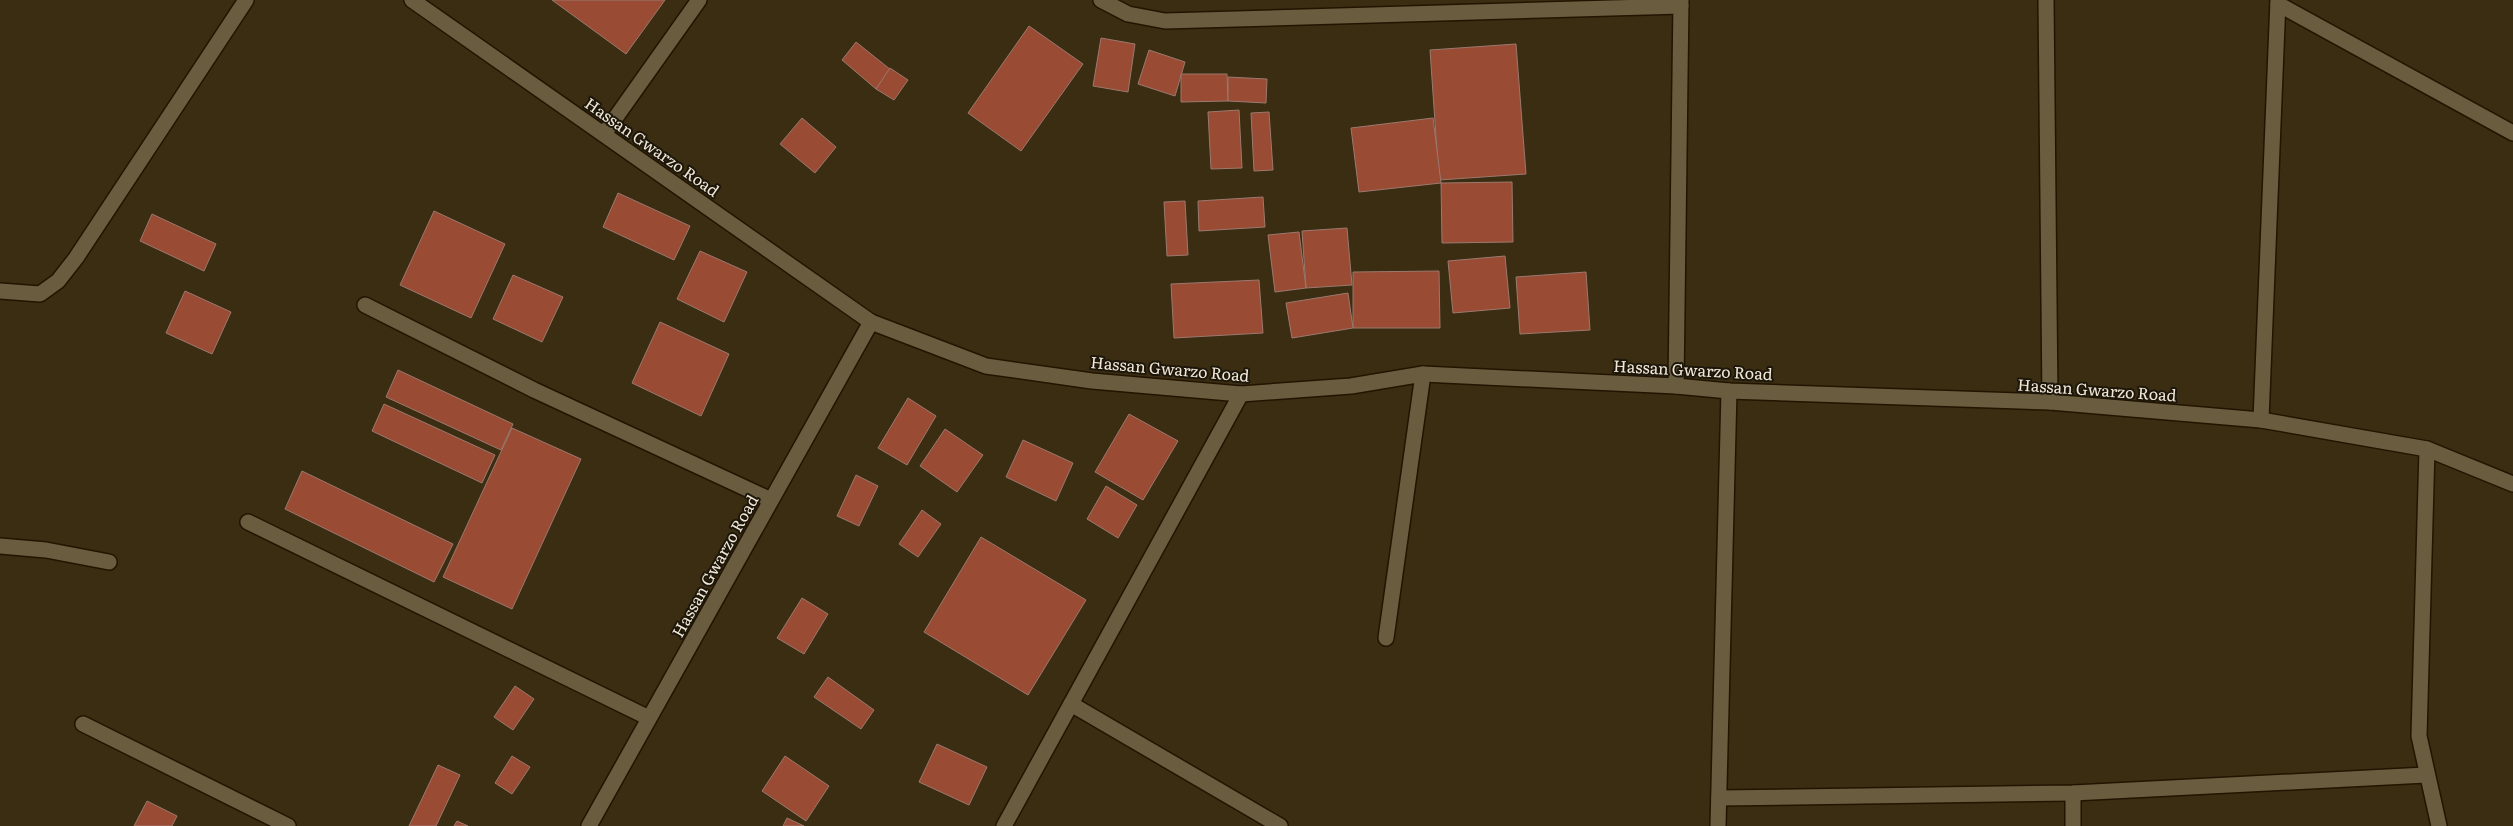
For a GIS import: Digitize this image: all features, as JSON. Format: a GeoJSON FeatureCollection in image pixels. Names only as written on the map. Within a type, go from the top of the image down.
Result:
{"type":"FeatureCollection","features":[{"type":"Feature","properties":{"kind":"street"},"geometry":{"type":"LineString","coordinates":[[0,291],[40,294],[58,282],[76,258],[246,0]]}},
{"type":"Feature","properties":{"kind":"street","name":"Hassan Gwarzo Road"},"geometry":{"type":"LineString","coordinates":[[412,0],[871,322],[986,366],[1092,381],[1241,394],[1351,386],[1423,374],[1676,386],[1729,391],[2050,402],[2262,420],[2427,449],[2513,484]]}},
{"type":"Feature","properties":{"kind":"street"},"geometry":{"type":"LineString","coordinates":[[604,134],[699,0]]}},
{"type":"Feature","properties":{"kind":"street"},"geometry":{"type":"LineString","coordinates":[[1101,0],[1128,14],[1165,21],[1681,3],[1676,386]]}},
{"type":"Feature","properties":{"kind":"street"},"geometry":{"type":"LineString","coordinates":[[2046,0],[2050,402]]}},
{"type":"Feature","properties":{"kind":"street"},"geometry":{"type":"LineString","coordinates":[[2262,420],[2278,2],[2513,133]]}},
{"type":"Feature","properties":{"kind":"street"},"geometry":{"type":"LineString","coordinates":[[365,305],[534,390],[771,500]]}},
{"type":"Feature","properties":{"kind":"street","name":"Hassan Gwarzo Road"},"geometry":{"type":"LineString","coordinates":[[589,826],[871,322]]}},
{"type":"Feature","properties":{"kind":"street"},"geometry":{"type":"LineString","coordinates":[[1386,638],[1423,374]]}},
{"type":"Feature","properties":{"kind":"street"},"geometry":{"type":"LineString","coordinates":[[1718,826],[1729,391]]}},
{"type":"Feature","properties":{"kind":"street"},"geometry":{"type":"LineString","coordinates":[[1004,826],[1241,394]]}},
{"type":"Feature","properties":{"kind":"street"},"geometry":{"type":"LineString","coordinates":[[2427,449],[2419,728],[2426,775],[2439,826]]}},
{"type":"Feature","properties":{"kind":"street"},"geometry":{"type":"LineString","coordinates":[[248,522],[649,718]]}},
{"type":"Feature","properties":{"kind":"street"},"geometry":{"type":"LineString","coordinates":[[0,546],[46,550],[109,562]]}},
{"type":"Feature","properties":{"kind":"street"},"geometry":{"type":"LineString","coordinates":[[1071,704],[1280,826]]}},
{"type":"Feature","properties":{"kind":"street"},"geometry":{"type":"LineString","coordinates":[[83,724],[288,826]]}},
{"type":"Feature","properties":{"kind":"street"},"geometry":{"type":"LineString","coordinates":[[1719,798],[2073,793],[2426,775]]}},
{"type":"Feature","properties":{"kind":"street"},"geometry":{"type":"LineString","coordinates":[[2073,793],[2073,826]]}},
{"type":"Feature","properties":{"kind":"building"},"geometry":{"type":"Polygon","coordinates":[[[552,0],[665,0],[626,54],[552,0]]]}},
{"type":"Feature","properties":{"kind":"building"},"geometry":{"type":"Polygon","coordinates":[[[1029,26],[1083,64],[1021,151],[968,113],[1029,26]]]}},
{"type":"Feature","properties":{"kind":"building"},"geometry":{"type":"Polygon","coordinates":[[[1101,38],[1135,44],[1128,92],[1093,86],[1101,38]]]}},
{"type":"Feature","properties":{"kind":"building"},"geometry":{"type":"Polygon","coordinates":[[[856,42],[891,70],[876,89],[842,60],[856,42]]]}},
{"type":"Feature","properties":{"kind":"building"},"geometry":{"type":"Polygon","coordinates":[[[1516,44],[1526,174],[1439,180],[1430,50],[1516,44]]]}},
{"type":"Feature","properties":{"kind":"building"},"geometry":{"type":"Polygon","coordinates":[[[1149,50],[1185,62],[1175,96],[1138,84],[1149,50]]]}},
{"type":"Feature","properties":{"kind":"building"},"geometry":{"type":"Polygon","coordinates":[[[890,68],[908,80],[894,100],[876,89],[890,68]]]}},
{"type":"Feature","properties":{"kind":"building"},"geometry":{"type":"Polygon","coordinates":[[[1181,74],[1227,74],[1228,101],[1181,102],[1181,74]]]}},
{"type":"Feature","properties":{"kind":"building"},"geometry":{"type":"Polygon","coordinates":[[[1228,77],[1267,79],[1266,103],[1228,101],[1228,77]]]}},
{"type":"Feature","properties":{"kind":"building"},"geometry":{"type":"Polygon","coordinates":[[[1239,110],[1242,168],[1211,169],[1208,112],[1239,110]]]}},
{"type":"Feature","properties":{"kind":"building"},"geometry":{"type":"Polygon","coordinates":[[[1269,112],[1273,170],[1254,171],[1251,113],[1269,112]]]}},
{"type":"Feature","properties":{"kind":"building"},"geometry":{"type":"Polygon","coordinates":[[[802,118],[836,147],[815,173],[780,144],[802,118]]]}},
{"type":"Feature","properties":{"kind":"building"},"geometry":{"type":"Polygon","coordinates":[[[1433,118],[1441,183],[1359,192],[1351,128],[1433,118]]]}},
{"type":"Feature","properties":{"kind":"building"},"geometry":{"type":"Polygon","coordinates":[[[1512,182],[1513,242],[1442,243],[1441,183],[1512,182]]]}},
{"type":"Feature","properties":{"kind":"building"},"geometry":{"type":"Polygon","coordinates":[[[618,193],[690,226],[674,260],[603,227],[618,193]]]}},
{"type":"Feature","properties":{"kind":"building"},"geometry":{"type":"Polygon","coordinates":[[[1263,197],[1265,227],[1199,231],[1198,201],[1263,197]]]}},
{"type":"Feature","properties":{"kind":"building"},"geometry":{"type":"Polygon","coordinates":[[[1185,201],[1188,255],[1167,256],[1164,202],[1185,201]]]}},
{"type":"Feature","properties":{"kind":"building"},"geometry":{"type":"Polygon","coordinates":[[[434,211],[505,244],[471,318],[400,285],[434,211]]]}},
{"type":"Feature","properties":{"kind":"building"},"geometry":{"type":"Polygon","coordinates":[[[152,214],[216,244],[204,271],[140,241],[152,214]]]}},
{"type":"Feature","properties":{"kind":"building"},"geometry":{"type":"Polygon","coordinates":[[[1347,228],[1352,285],[1306,288],[1302,231],[1347,228]]]}},
{"type":"Feature","properties":{"kind":"building"},"geometry":{"type":"Polygon","coordinates":[[[1299,232],[1306,288],[1275,292],[1268,235],[1299,232]]]}},
{"type":"Feature","properties":{"kind":"building"},"geometry":{"type":"Polygon","coordinates":[[[700,251],[747,272],[724,322],[677,299],[700,251]]]}},
{"type":"Feature","properties":{"kind":"building"},"geometry":{"type":"Polygon","coordinates":[[[1505,256],[1510,308],[1453,313],[1448,261],[1505,256]]]}},
{"type":"Feature","properties":{"kind":"building"},"geometry":{"type":"Polygon","coordinates":[[[1439,271],[1440,328],[1353,328],[1353,272],[1439,271]]]}},
{"type":"Feature","properties":{"kind":"building"},"geometry":{"type":"Polygon","coordinates":[[[1586,272],[1590,330],[1520,334],[1516,277],[1586,272]]]}},
{"type":"Feature","properties":{"kind":"building"},"geometry":{"type":"Polygon","coordinates":[[[513,275],[563,297],[542,342],[493,319],[513,275]]]}},
{"type":"Feature","properties":{"kind":"building"},"geometry":{"type":"Polygon","coordinates":[[[1259,280],[1263,333],[1174,338],[1171,284],[1259,280]]]}},
{"type":"Feature","properties":{"kind":"building"},"geometry":{"type":"Polygon","coordinates":[[[185,291],[231,312],[212,354],[166,333],[185,291]]]}},
{"type":"Feature","properties":{"kind":"building"},"geometry":{"type":"Polygon","coordinates":[[[1348,293],[1353,328],[1292,338],[1286,303],[1348,293]]]}},
{"type":"Feature","properties":{"kind":"building"},"geometry":{"type":"Polygon","coordinates":[[[660,322],[729,354],[701,416],[632,383],[660,322]]]}},
{"type":"Feature","properties":{"kind":"building"},"geometry":{"type":"Polygon","coordinates":[[[398,370],[513,424],[501,450],[386,397],[398,370]]]}},
{"type":"Feature","properties":{"kind":"building"},"geometry":{"type":"Polygon","coordinates":[[[908,398],[936,416],[907,465],[878,448],[908,398]]]}},
{"type":"Feature","properties":{"kind":"building"},"geometry":{"type":"Polygon","coordinates":[[[384,404],[495,455],[482,483],[372,431],[384,404]]]}},
{"type":"Feature","properties":{"kind":"building"},"geometry":{"type":"Polygon","coordinates":[[[1129,414],[1178,441],[1143,500],[1095,472],[1129,414]]]}},
{"type":"Feature","properties":{"kind":"building"},"geometry":{"type":"Polygon","coordinates":[[[512,428],[581,459],[512,609],[443,577],[512,428]]]}},
{"type":"Feature","properties":{"kind":"building"},"geometry":{"type":"Polygon","coordinates":[[[945,429],[983,455],[957,492],[920,466],[945,429]]]}},
{"type":"Feature","properties":{"kind":"building"},"geometry":{"type":"Polygon","coordinates":[[[1023,440],[1073,463],[1056,501],[1006,477],[1023,440]]]}},
{"type":"Feature","properties":{"kind":"building"},"geometry":{"type":"Polygon","coordinates":[[[302,471],[453,544],[434,582],[285,509],[302,471]]]}},
{"type":"Feature","properties":{"kind":"building"},"geometry":{"type":"Polygon","coordinates":[[[856,475],[878,486],[859,526],[837,516],[856,475]]]}},
{"type":"Feature","properties":{"kind":"building"},"geometry":{"type":"Polygon","coordinates":[[[1106,486],[1137,505],[1118,538],[1087,519],[1106,486]]]}},
{"type":"Feature","properties":{"kind":"building"},"geometry":{"type":"Polygon","coordinates":[[[922,510],[941,524],[918,557],[899,544],[922,510]]]}},
{"type":"Feature","properties":{"kind":"building"},"geometry":{"type":"Polygon","coordinates":[[[981,537],[1086,600],[1028,695],[924,632],[981,537]]]}},
{"type":"Feature","properties":{"kind":"building"},"geometry":{"type":"Polygon","coordinates":[[[802,598],[828,614],[804,654],[777,638],[802,598]]]}},
{"type":"Feature","properties":{"kind":"building"},"geometry":{"type":"Polygon","coordinates":[[[828,677],[874,710],[861,729],[814,697],[828,677]]]}},
{"type":"Feature","properties":{"kind":"building"},"geometry":{"type":"Polygon","coordinates":[[[515,686],[534,699],[513,730],[494,717],[515,686]]]}},
{"type":"Feature","properties":{"kind":"building"},"geometry":{"type":"Polygon","coordinates":[[[937,744],[987,767],[969,805],[919,782],[937,744]]]}},
{"type":"Feature","properties":{"kind":"building"},"geometry":{"type":"Polygon","coordinates":[[[512,756],[530,767],[512,794],[495,783],[512,756]]]}},
{"type":"Feature","properties":{"kind":"building"},"geometry":{"type":"Polygon","coordinates":[[[785,756],[829,786],[806,821],[762,791],[785,756]]]}},
{"type":"Feature","properties":{"kind":"building"},"geometry":{"type":"Polygon","coordinates":[[[438,765],[460,775],[436,826],[409,826],[438,765]]]}},
{"type":"Feature","properties":{"kind":"building"},"geometry":{"type":"Polygon","coordinates":[[[147,801],[177,816],[172,826],[134,826],[147,801]]]}},
{"type":"Feature","properties":{"kind":"building"},"geometry":{"type":"Polygon","coordinates":[[[787,818],[804,826],[783,826],[787,818]]]}},
{"type":"Feature","properties":{"kind":"building"},"geometry":{"type":"Polygon","coordinates":[[[457,821],[468,826],[454,826],[457,821]]]}}]}
